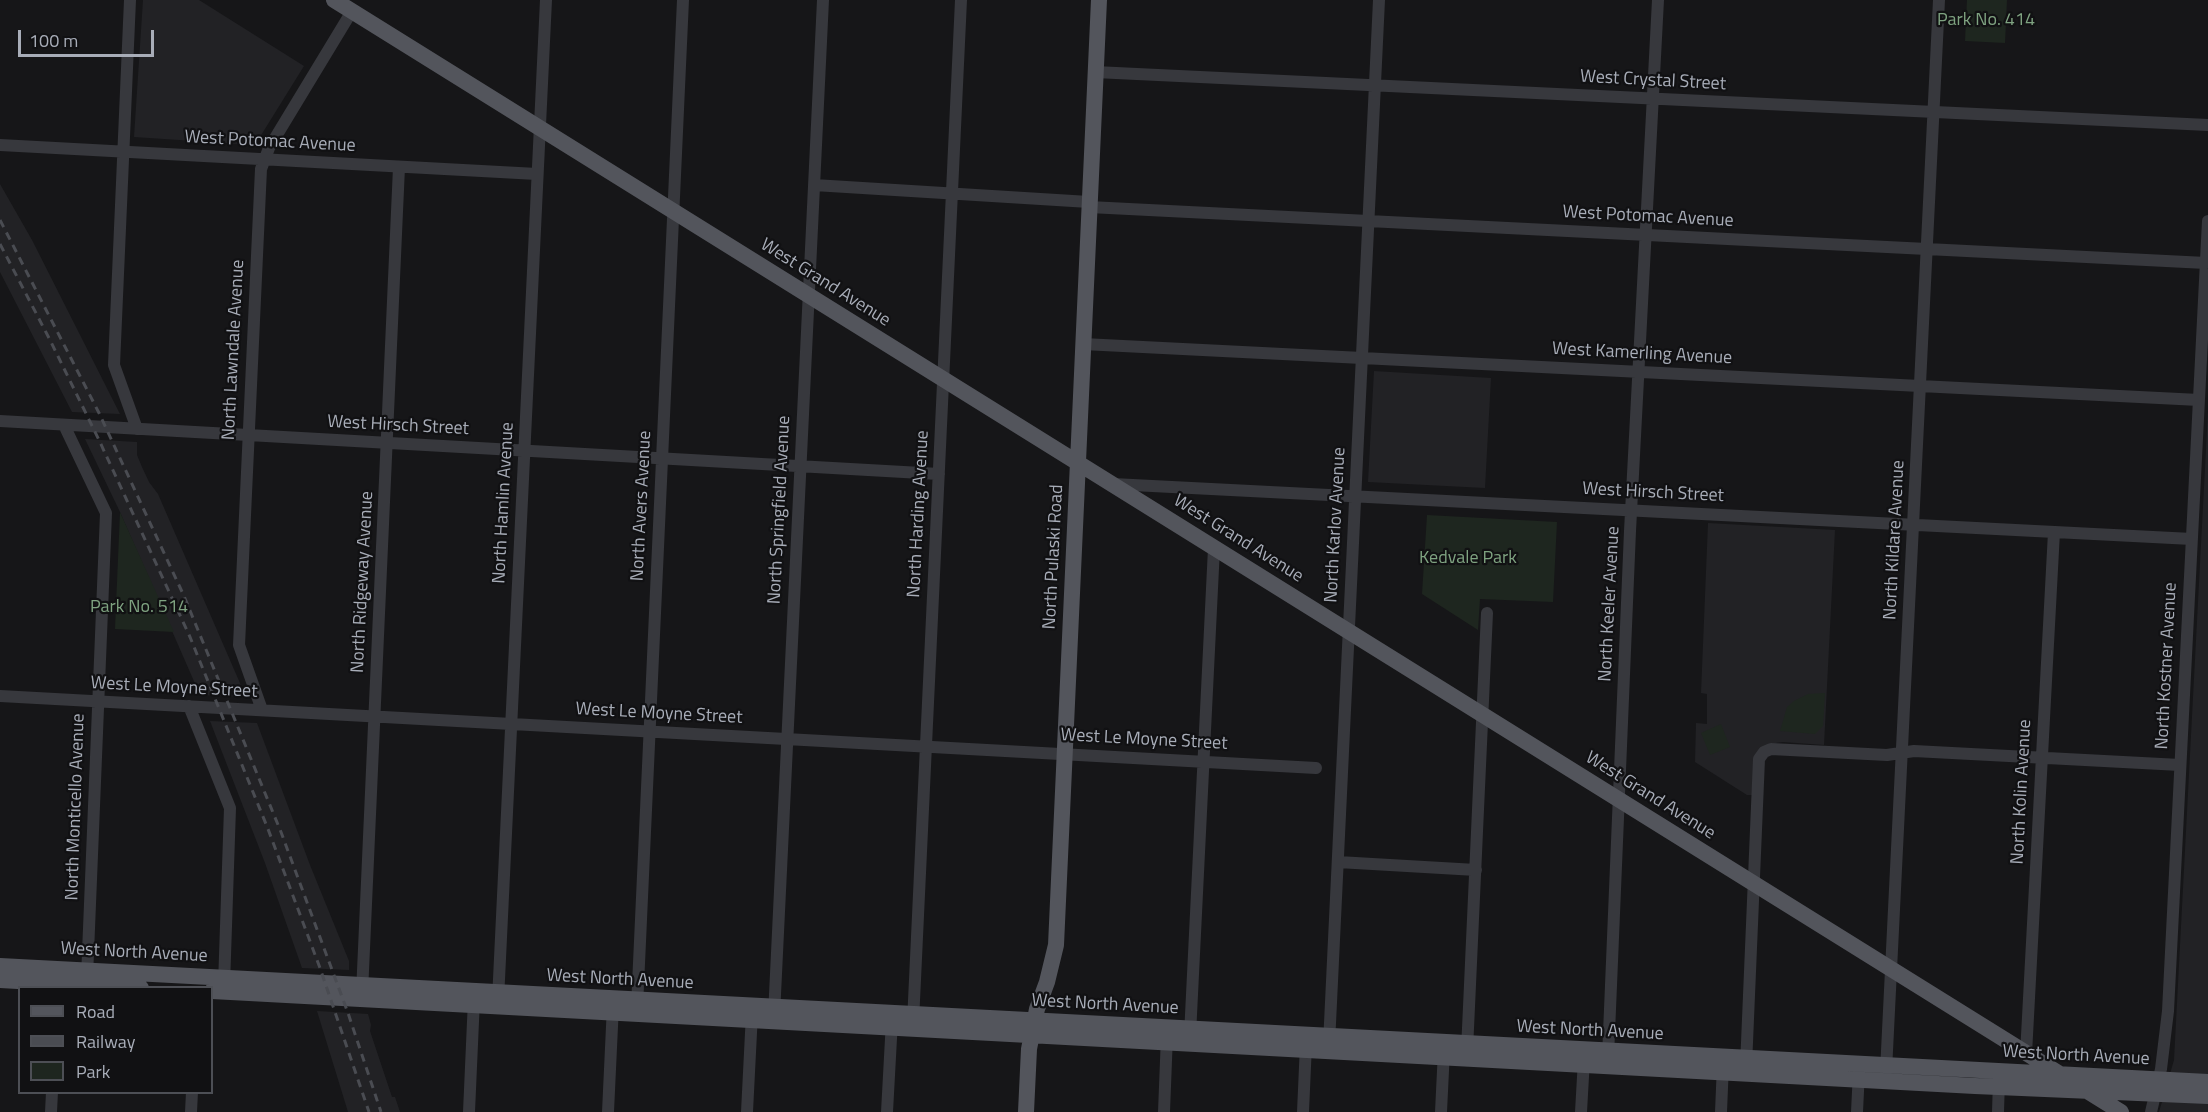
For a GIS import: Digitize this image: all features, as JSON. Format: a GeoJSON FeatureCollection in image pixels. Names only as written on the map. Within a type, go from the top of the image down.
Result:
{"type":"FeatureCollection","features":[{"type":"Feature","properties":{"kind":"main road","name":"West Grand Avenue"},"geometry":{"type":"LineString","coordinates":[[334,0],[2121,1112]]}},
{"type":"Feature","properties":{"kind":"main road","name":"North Pulaski Road"},"geometry":{"type":"LineString","coordinates":[[1026,1112],[1029,1049],[1056,945],[1099,0]]}},
{"type":"Feature","properties":{"kind":"main road","name":"West North Avenue"},"geometry":{"type":"LineString","coordinates":[[0,966],[58,980]]}},
{"type":"Feature","properties":{"kind":"main road","name":"West North Avenue"},"geometry":{"type":"LineString","coordinates":[[87,977],[136,986]]}},
{"type":"Feature","properties":{"kind":"main road","name":"West North Avenue"},"geometry":{"type":"LineString","coordinates":[[0,980],[58,980],[87,977],[197,982],[220,987],[362,992],[1999,1080],[2086,1091],[2208,1082]]}},
{"type":"Feature","properties":{"kind":"main road","name":"West North Avenue"},"geometry":{"type":"LineString","coordinates":[[1999,1080],[2059,1074],[2208,1096]]}},
{"type":"Feature","properties":{"kind":"street"},"geometry":{"type":"LineString","coordinates":[[130,0],[114,365],[137,429]]}},
{"type":"Feature","properties":{"kind":"street","name":"North Hamlin Avenue"},"geometry":{"type":"LineString","coordinates":[[498,1000],[546,0]]}},
{"type":"Feature","properties":{"kind":"street","name":"North Avers Avenue"},"geometry":{"type":"LineString","coordinates":[[637,1007],[683,0]]}},
{"type":"Feature","properties":{"kind":"street","name":"North Springfield Avenue"},"geometry":{"type":"LineString","coordinates":[[774,1015],[823,0]]}},
{"type":"Feature","properties":{"kind":"street","name":"North Harding Avenue"},"geometry":{"type":"LineString","coordinates":[[913,1022],[961,0]]}},
{"type":"Feature","properties":{"kind":"street","name":"North Karlov Avenue"},"geometry":{"type":"LineString","coordinates":[[1329,1044],[1379,0]]}},
{"type":"Feature","properties":{"kind":"street","name":"North Keeler Avenue"},"geometry":{"type":"LineString","coordinates":[[1608,1059],[1632,510],[1658,0]]}},
{"type":"Feature","properties":{"kind":"street","name":"North Kildare Avenue"},"geometry":{"type":"LineString","coordinates":[[1886,1074],[1940,0]]}},
{"type":"Feature","properties":{"kind":"street","name":"North Lawndale Avenue"},"geometry":{"type":"LineString","coordinates":[[262,711],[239,645],[261,172],[263,160],[352,11]]}},
{"type":"Feature","properties":{"kind":"street","name":"West Crystal Street"},"geometry":{"type":"LineString","coordinates":[[1095,72],[2208,125]]}},
{"type":"Feature","properties":{"kind":"street","name":"West Potomac Avenue"},"geometry":{"type":"LineString","coordinates":[[0,145],[537,174]]}},
{"type":"Feature","properties":{"kind":"street","name":"North Ridgeway Avenue"},"geometry":{"type":"LineString","coordinates":[[362,992],[399,167]]}},
{"type":"Feature","properties":{"kind":"street","name":"West Potomac Avenue"},"geometry":{"type":"LineString","coordinates":[[814,185],[1089,205],[1369,221],[2206,263]]}},
{"type":"Feature","properties":{"kind":"street","name":"North Kostner Avenue"},"geometry":{"type":"LineString","coordinates":[[2151,1112],[2168,1011],[2208,221]]}},
{"type":"Feature","properties":{"kind":"street","name":"West Kamerling Avenue"},"geometry":{"type":"LineString","coordinates":[[1083,344],[2199,400]]}},
{"type":"Feature","properties":{"kind":"street","name":"West Hirsch Street"},"geometry":{"type":"LineString","coordinates":[[0,421],[939,474]]}},
{"type":"Feature","properties":{"kind":"street","name":"North Monticello Avenue"},"geometry":{"type":"LineString","coordinates":[[64,425],[106,513],[87,977]]}},
{"type":"Feature","properties":{"kind":"street","name":"West Hirsch Street"},"geometry":{"type":"LineString","coordinates":[[1112,484],[2192,538]]}},
{"type":"Feature","properties":{"kind":"street","name":"North Kolin Avenue"},"geometry":{"type":"LineString","coordinates":[[2026,1053],[2054,532]]}},
{"type":"Feature","properties":{"kind":"street"},"geometry":{"type":"LineString","coordinates":[[1190,1037],[1214,548]]}},
{"type":"Feature","properties":{"kind":"street"},"geometry":{"type":"LineString","coordinates":[[1467,1051],[1488,613]]}},
{"type":"Feature","properties":{"kind":"street","name":"West Le Moyne Street"},"geometry":{"type":"LineString","coordinates":[[0,696],[1316,768]]}},
{"type":"Feature","properties":{"kind":"street"},"geometry":{"type":"LineString","coordinates":[[189,706],[230,808],[220,987]]}},
{"type":"Feature","properties":{"kind":"street"},"geometry":{"type":"LineString","coordinates":[[1746,1066],[1759,759],[1764,752],[1771,749],[1887,755],[1914,751],[2180,765]]}},
{"type":"Feature","properties":{"kind":"street"},"geometry":{"type":"LineString","coordinates":[[1338,862],[1476,870]]}},
{"type":"Feature","properties":{"kind":"street"},"geometry":{"type":"LineString","coordinates":[[469,1112],[474,999]]}},
{"type":"Feature","properties":{"kind":"street"},"geometry":{"type":"LineString","coordinates":[[608,1112],[613,1006]]}},
{"type":"Feature","properties":{"kind":"street"},"geometry":{"type":"LineString","coordinates":[[747,1112],[752,1013]]}},
{"type":"Feature","properties":{"kind":"street"},"geometry":{"type":"LineString","coordinates":[[887,1112],[892,1021]]}},
{"type":"Feature","properties":{"kind":"street"},"geometry":{"type":"LineString","coordinates":[[1164,1112],[1167,1035]]}},
{"type":"Feature","properties":{"kind":"street"},"geometry":{"type":"LineString","coordinates":[[1303,1112],[1306,1043]]}},
{"type":"Feature","properties":{"kind":"street"},"geometry":{"type":"LineString","coordinates":[[1440,1112],[1444,1050]]}},
{"type":"Feature","properties":{"kind":"street"},"geometry":{"type":"LineString","coordinates":[[1581,1112],[1584,1057]]}},
{"type":"Feature","properties":{"kind":"street"},"geometry":{"type":"LineString","coordinates":[[1721,1112],[1723,1065]]}},
{"type":"Feature","properties":{"kind":"street"},"geometry":{"type":"LineString","coordinates":[[1857,1112],[1859,1072]]}},
{"type":"Feature","properties":{"kind":"street"},"geometry":{"type":"LineString","coordinates":[[1998,1112],[1999,1080]]}},
{"type":"Feature","properties":{"kind":"street"},"geometry":{"type":"LineString","coordinates":[[51,1112],[52,1094]]}},
{"type":"Feature","properties":{"kind":"street"},"geometry":{"type":"LineString","coordinates":[[190,1112],[192,1094]]}},
{"type":"Feature","properties":{"kind":"shaded area"},"geometry":{"type":"Polygon","coordinates":[[[143,0],[199,0],[304,66],[255,145],[134,137],[143,0]]]}},
{"type":"Feature","properties":{"kind":"shaded area"},"geometry":{"type":"Polygon","coordinates":[[[0,184],[32,240],[120,414],[72,412],[0,272],[0,184]]]}},
{"type":"Feature","properties":{"kind":"shaded area"},"geometry":{"type":"Polygon","coordinates":[[[1374,371],[1491,378],[1485,488],[1368,482],[1374,371]]]}},
{"type":"Feature","properties":{"kind":"shaded area"},"geometry":{"type":"Polygon","coordinates":[[[2208,411],[2208,1112],[2159,1112],[2174,1060],[2208,411]]]}},
{"type":"Feature","properties":{"kind":"shaded area"},"geometry":{"type":"Polygon","coordinates":[[[85,439],[137,442],[137,455],[142,467],[158,494],[246,697],[200,695],[120,512],[85,439]]]}},
{"type":"Feature","properties":{"kind":"shaded area"},"geometry":{"type":"Polygon","coordinates":[[[1708,523],[1835,530],[1824,745],[1783,742],[1768,744],[1753,795],[1747,795],[1695,762],[1696,723],[1707,724],[1707,694],[1701,693],[1708,523]]]}},
{"type":"Feature","properties":{"kind":"shaded area"},"geometry":{"type":"Polygon","coordinates":[[[210,721],[257,723],[349,961],[349,970],[302,968],[265,863],[210,721]]]}},
{"type":"Feature","properties":{"kind":"shaded area"},"geometry":{"type":"Polygon","coordinates":[[[317,1011],[368,1014],[370,1031],[392,1097],[395,1097],[400,1112],[348,1112],[317,1011]]]}},
{"type":"Feature","properties":{"kind":"green space","name":"Park No. 414"},"geometry":{"type":"Polygon","coordinates":[[[1967,0],[2007,0],[2005,43],[1965,41],[1967,0]]]}},
{"type":"Feature","properties":{"kind":"green space","name":"Park No. 514"},"geometry":{"type":"Polygon","coordinates":[[[120,512],[174,632],[115,629],[120,512]]]}},
{"type":"Feature","properties":{"kind":"green space","name":"Kedvale Park"},"geometry":{"type":"Polygon","coordinates":[[[1427,515],[1557,522],[1553,602],[1480,599],[1478,630],[1422,594],[1427,515]]]}},
{"type":"Feature","properties":{"kind":"green space"},"geometry":{"type":"Polygon","coordinates":[[[1825,693],[1823,726],[1815,734],[1780,731],[1787,707],[1794,701],[1808,694],[1825,693]]]}},
{"type":"Feature","properties":{"kind":"green space"},"geometry":{"type":"Polygon","coordinates":[[[1721,724],[1730,747],[1710,755],[1701,733],[1721,724]]]}},
{"type":"Feature","properties":{"kind":"railway"},"geometry":{"type":"LineString","coordinates":[[0,220],[99,413],[184,596],[281,832],[348,1013],[381,1112]]}},
{"type":"Feature","properties":{"kind":"railway"},"geometry":{"type":"LineString","coordinates":[[0,244],[99,440],[190,637],[268,829],[320,968],[369,1112]]}}]}
